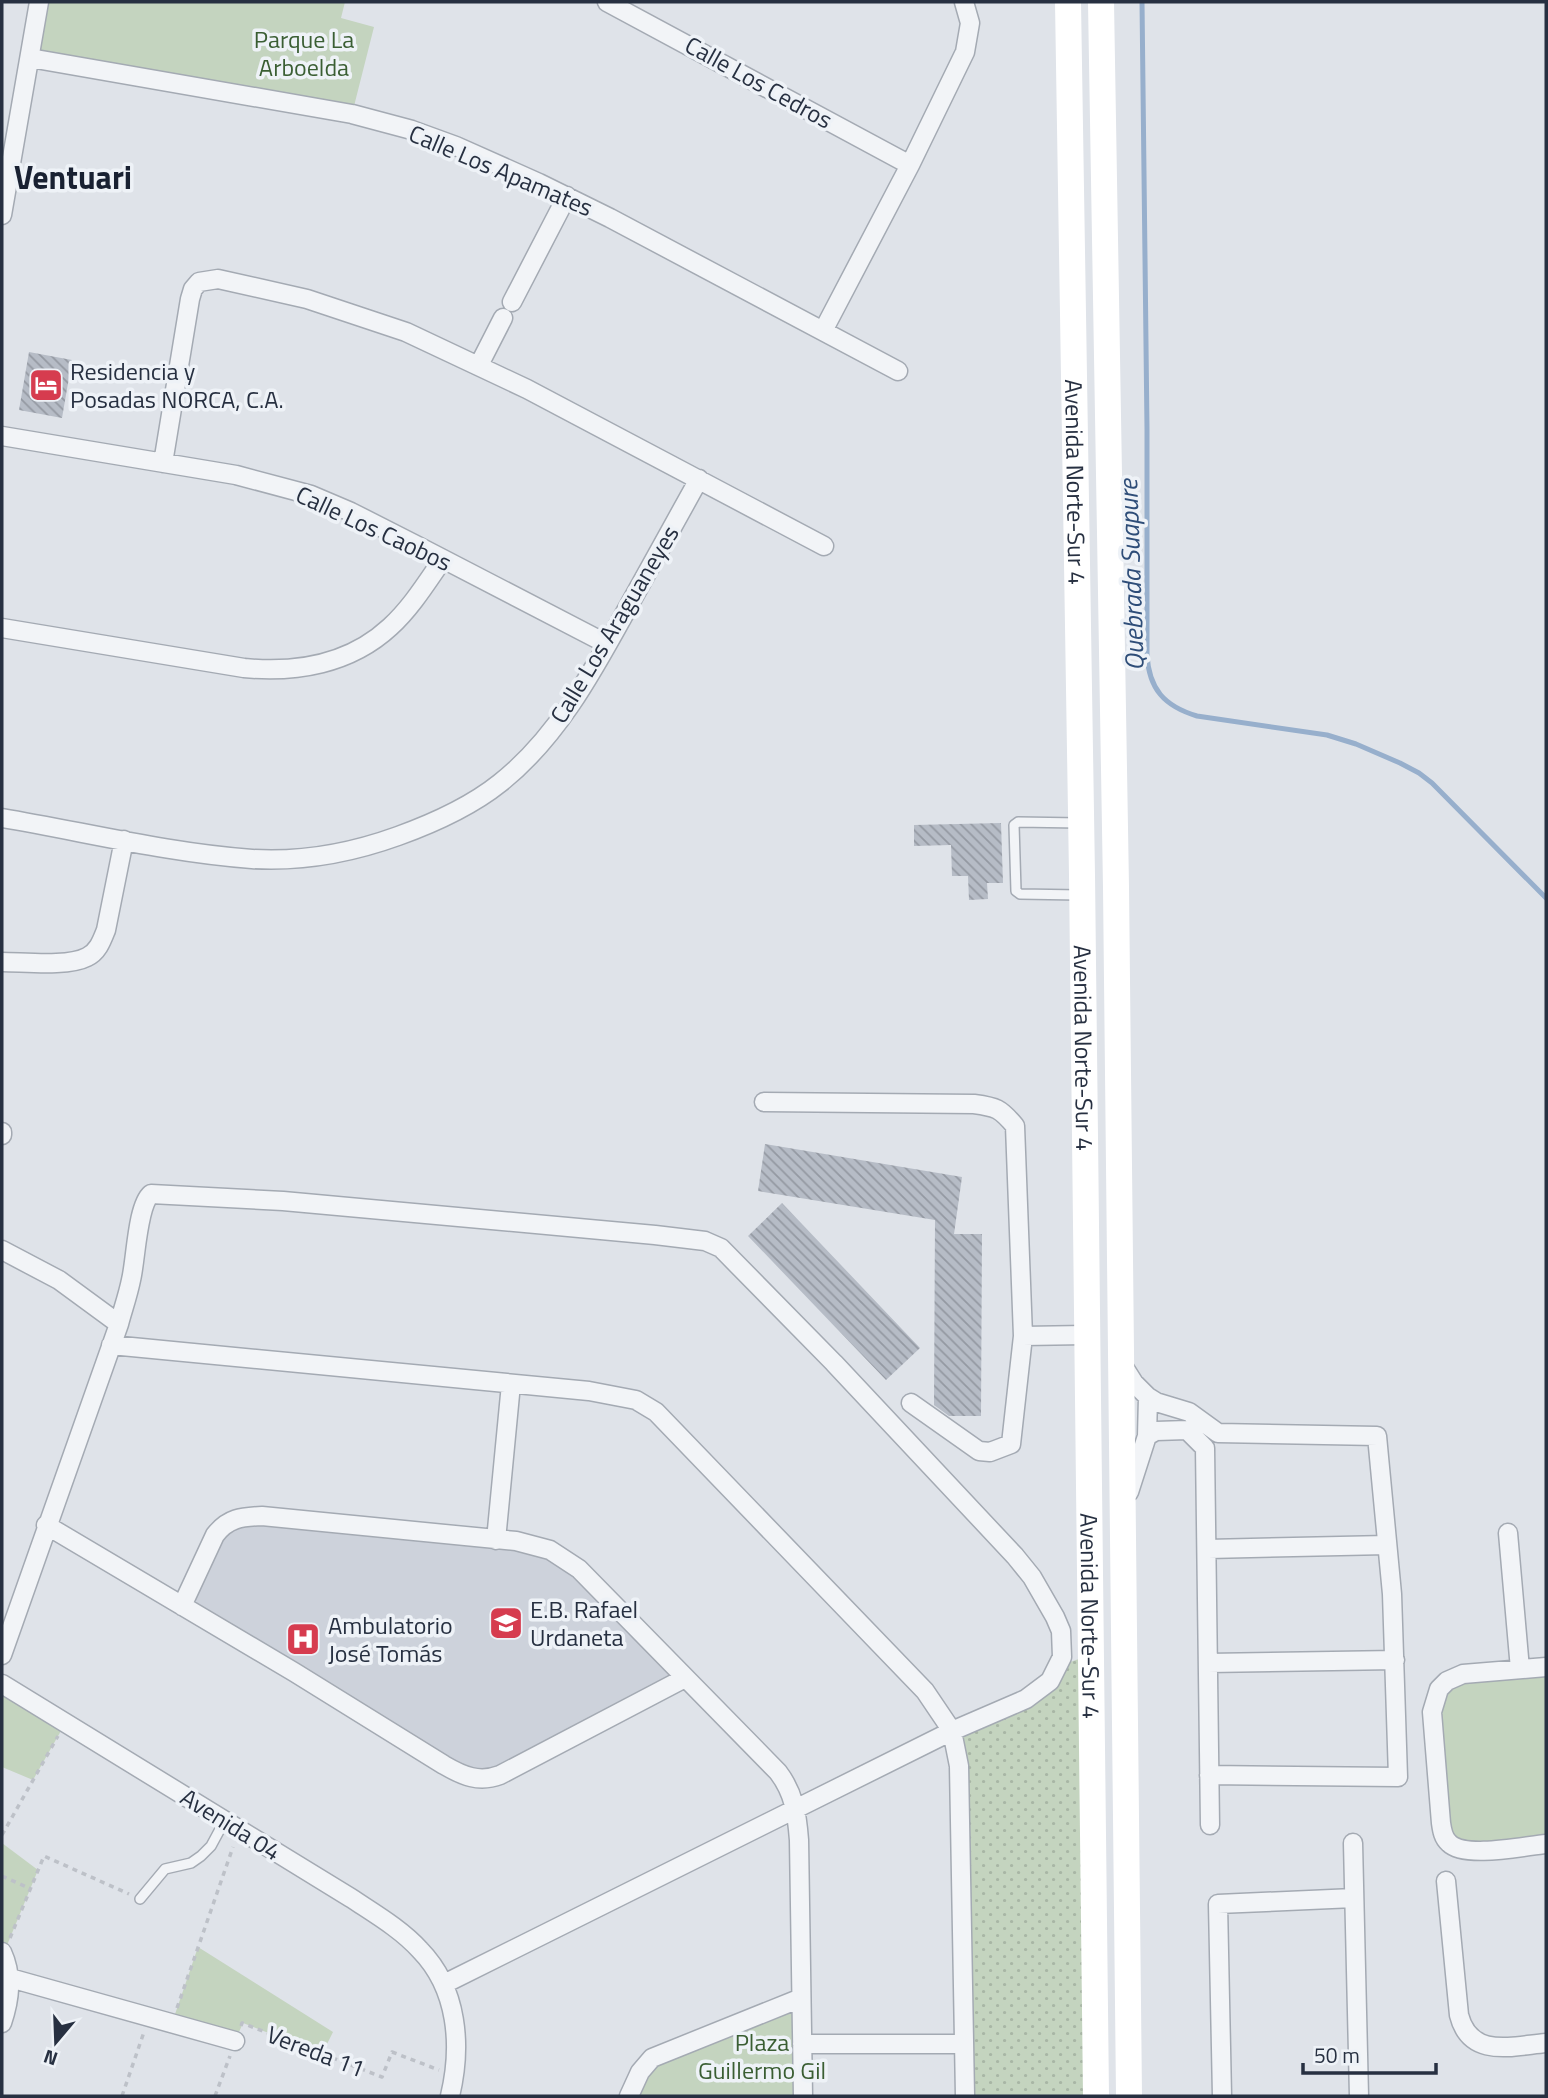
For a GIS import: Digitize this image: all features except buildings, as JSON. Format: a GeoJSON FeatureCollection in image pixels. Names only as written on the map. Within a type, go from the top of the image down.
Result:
{"type":"FeatureCollection","features":[{"type":"Feature","properties":{"kind":"main road","name":"Avenida Norte-Sur 4"},"geometry":{"type":"LineString","coordinates":[[1068,2],[1096,2096]]}},
{"type":"Feature","properties":{"kind":"main road","name":"Avenida Norte-Sur 4"},"geometry":{"type":"LineString","coordinates":[[1101,2],[1116,887],[1129,2096]]}},
{"type":"Feature","properties":{"kind":"street"},"geometry":{"type":"LineString","coordinates":[[2,215],[39,2]]}},
{"type":"Feature","properties":{"kind":"street","name":"Calle Los Cedros"},"geometry":{"type":"LineString","coordinates":[[607,2],[910,165]]}},
{"type":"Feature","properties":{"kind":"street"},"geometry":{"type":"LineString","coordinates":[[823,331],[956,74],[970,23],[964,2]]}},
{"type":"Feature","properties":{"kind":"street","name":"Calle Los Apamates"},"geometry":{"type":"LineString","coordinates":[[30,58],[265,98],[381,121],[456,146],[567,197],[898,370]]}},
{"type":"Feature","properties":{"kind":"street"},"geometry":{"type":"LineString","coordinates":[[479,365],[567,197]]}},
{"type":"Feature","properties":{"kind":"street"},"geometry":{"type":"LineString","coordinates":[[163,463],[190,299],[199,282],[208,279],[267,289],[337,307],[406,332],[479,365],[824,546]]}},
{"type":"Feature","properties":{"kind":"street","name":"Calle Los Caobos"},"geometry":{"type":"LineString","coordinates":[[2,436],[248,478],[311,495],[351,512],[607,644]]}},
{"type":"Feature","properties":{"kind":"street","name":"Calle Los Araguaneyes"},"geometry":{"type":"LineString","coordinates":[[2,818],[225,856],[288,859],[341,853],[376,844],[464,807],[517,768],[561,718],[607,644],[699,479]]}},
{"type":"Feature","properties":{"kind":"street"},"geometry":{"type":"LineString","coordinates":[[2,628],[244,668],[265,670],[309,667],[350,653],[371,642],[391,626],[443,559]]}},
{"type":"Feature","properties":{"kind":"street"},"geometry":{"type":"LineString","coordinates":[[2,962],[72,962],[86,958],[94,952],[101,944],[106,930],[124,840]]}},
{"type":"Feature","properties":{"kind":"street"},"geometry":{"type":"LineString","coordinates":[[764,1102],[974,1104],[996,1107],[1003,1111],[1015,1126],[1023,1336],[1011,1444],[990,1452],[979,1451],[912,1403]]}},
{"type":"Feature","properties":{"kind":"street"},"geometry":{"type":"LineString","coordinates":[[2,1655],[119,1324],[132,1278],[147,1197],[156,1193],[655,1235],[713,1244],[731,1256],[1032,1577],[1061,1631],[1059,1666],[1050,1681],[1026,1699],[952,1731],[444,1984]]}},
{"type":"Feature","properties":{"kind":"street"},"geometry":{"type":"LineString","coordinates":[[2,1250],[59,1280],[119,1324]]}},
{"type":"Feature","properties":{"kind":"street"},"geometry":{"type":"LineString","coordinates":[[1023,1336],[1086,1335]]}},
{"type":"Feature","properties":{"kind":"street"},"geometry":{"type":"LineString","coordinates":[[111,1345],[622,1396],[656,1412],[925,1691],[952,1731],[959,1766],[965,2096]]}},
{"type":"Feature","properties":{"kind":"street"},"geometry":{"type":"LineString","coordinates":[[1120,1361],[1134,1383],[1148,1397],[1189,1412],[1210,1429],[1223,1434],[1377,1436],[1395,1660],[1398,1777],[1209,1775]]}},
{"type":"Feature","properties":{"kind":"street"},"geometry":{"type":"LineString","coordinates":[[496,1539],[511,1384]]}},
{"type":"Feature","properties":{"kind":"street"},"geometry":{"type":"LineString","coordinates":[[1122,1517],[1147,1436],[1148,1397]]}},
{"type":"Feature","properties":{"kind":"street"},"geometry":{"type":"LineString","coordinates":[[1187,1430],[1189,1412]]}},
{"type":"Feature","properties":{"kind":"street"},"geometry":{"type":"LineString","coordinates":[[1147,1436],[1156,1431],[1187,1430],[1202,1442],[1207,1454],[1210,1825]]}},
{"type":"Feature","properties":{"kind":"street"},"geometry":{"type":"LineString","coordinates":[[182,1606],[215,1535],[231,1520],[243,1517],[496,1539],[534,1545],[566,1559],[579,1569],[786,1783],[796,1808],[799,1839],[803,2096]]}},
{"type":"Feature","properties":{"kind":"street"},"geometry":{"type":"LineString","coordinates":[[46,1525],[444,1765],[470,1778],[491,1779],[500,1775],[685,1678]]}},
{"type":"Feature","properties":{"kind":"street"},"geometry":{"type":"LineString","coordinates":[[1507,1533],[1520,1669]]}},
{"type":"Feature","properties":{"kind":"street"},"geometry":{"type":"LineString","coordinates":[[1208,1549],[1387,1545]]}},
{"type":"Feature","properties":{"kind":"street"},"geometry":{"type":"LineString","coordinates":[[1059,1666],[1090,1655]]}},
{"type":"Feature","properties":{"kind":"street"},"geometry":{"type":"LineString","coordinates":[[1208,1663],[1395,1660]]}},
{"type":"Feature","properties":{"kind":"street"},"geometry":{"type":"LineString","coordinates":[[1546,1667],[1463,1674],[1447,1681],[1439,1689],[1432,1712],[1441,1823],[1446,1840],[1463,1850],[1546,1844]]}},
{"type":"Feature","properties":{"kind":"street","name":"Avenida 04"},"geometry":{"type":"LineString","coordinates":[[2,1684],[386,1921],[421,1950],[444,1984],[455,2021],[454,2076],[450,2096]]}},
{"type":"Feature","properties":{"kind":"street"},"geometry":{"type":"LineString","coordinates":[[1353,1843],[1359,2096]]}},
{"type":"Feature","properties":{"kind":"street"},"geometry":{"type":"LineString","coordinates":[[1446,1881],[1460,2015],[1465,2032],[1474,2041],[1488,2046],[1546,2043]]}},
{"type":"Feature","properties":{"kind":"street"},"geometry":{"type":"LineString","coordinates":[[1222,2096],[1218,1904],[1354,1898]]}},
{"type":"Feature","properties":{"kind":"street"},"geometry":{"type":"LineString","coordinates":[[2,2023],[10,1993],[5,1961]]}},
{"type":"Feature","properties":{"kind":"street","name":"Vereda 11"},"geometry":{"type":"LineString","coordinates":[[5,1961],[149,2017],[235,2041]]}},
{"type":"Feature","properties":{"kind":"street"},"geometry":{"type":"LineString","coordinates":[[629,2096],[640,2072],[652,2058],[701,2036],[801,1998]]}},
{"type":"Feature","properties":{"kind":"street"},"geometry":{"type":"LineString","coordinates":[[802,2044],[964,2044]]}},
{"type":"Feature","properties":{"kind":"lane"},"geometry":{"type":"LineString","coordinates":[[1081,823],[1018,822],[1014,825],[1016,891],[1020,894],[1082,895]]}},
{"type":"Feature","properties":{"kind":"lane"},"geometry":{"type":"LineString","coordinates":[[141,1899],[165,1869],[191,1863],[232,1824]]}},
{"type":"Feature","properties":{"kind":"path"},"geometry":{"type":"LineString","coordinates":[[2,1835],[66,1722]]}},
{"type":"Feature","properties":{"kind":"path"},"geometry":{"type":"LineString","coordinates":[[172,2023],[232,1824]]}},
{"type":"Feature","properties":{"kind":"path"},"geometry":{"type":"LineString","coordinates":[[5,1961],[44,1856],[141,1899]]}},
{"type":"Feature","properties":{"kind":"path"},"geometry":{"type":"LineString","coordinates":[[2,1876],[31,1889]]}},
{"type":"Feature","properties":{"kind":"path"},"geometry":{"type":"LineString","coordinates":[[122,2096],[149,2017]]}},
{"type":"Feature","properties":{"kind":"path","name":"Vereda 11"},"geometry":{"type":"LineString","coordinates":[[235,2041],[242,2023],[382,2077],[392,2052],[454,2076]]}},
{"type":"Feature","properties":{"kind":"path"},"geometry":{"type":"LineString","coordinates":[[215,2096],[235,2041]]}},
{"type":"Feature","properties":{"kind":"shaded area","name":"E.B. Rafael Urdaneta"},"geometry":{"type":"Polygon","coordinates":[[[231,1520],[550,1550],[685,1678],[481,1779],[182,1606],[231,1520]]]}},
{"type":"Feature","properties":{"kind":"green space","name":"Parque La Arboelda"},"geometry":{"type":"Polygon","coordinates":[[[39,2],[345,2],[341,18],[374,27],[352,114],[30,58],[39,2]]]}},
{"type":"Feature","properties":{"kind":"green space"},"geometry":{"type":"Polygon","coordinates":[[[1090,1655],[1096,2096],[965,2096],[952,1731],[1026,1699],[1059,1666],[1090,1655]]]}},
{"type":"Feature","properties":{"kind":"green space"},"geometry":{"type":"Polygon","coordinates":[[[1546,1667],[1546,1844],[1471,1851],[1442,1832],[1432,1712],[1442,1685],[1546,1667]]]}},
{"type":"Feature","properties":{"kind":"green space"},"geometry":{"type":"Polygon","coordinates":[[[2,1684],[66,1722],[33,1780],[2,1767],[2,1684]]]}},
{"type":"Feature","properties":{"kind":"green space"},"geometry":{"type":"Polygon","coordinates":[[[2,1843],[38,1870],[3,1955],[2,1952],[2,1843]]]}},
{"type":"Feature","properties":{"kind":"green space"},"geometry":{"type":"Polygon","coordinates":[[[198,1947],[333,2032],[322,2054],[243,2023],[235,2041],[172,2023],[198,1947]]]}},
{"type":"Feature","properties":{"kind":"green space","name":"Plaza Guillermo Gil"},"geometry":{"type":"Polygon","coordinates":[[[801,1998],[803,2096],[629,2096],[640,2072],[801,1998]]]}},
{"type":"Feature","properties":{"kind":"waterway","name":"Quebrada Suapure"},"geometry":{"type":"LineString","coordinates":[[1142,2],[1147,655],[1155,687],[1167,701],[1197,716],[1327,735],[1356,744],[1419,773],[1546,898]]}},
{"type":"Feature","properties":{"kind":"place","name":"Residencia y Posadas NORCA, C.A."},"geometry":{"type":"Point","coordinates":[46,385]}},
{"type":"Feature","properties":{"kind":"place","name":"E.B. Rafael Urdaneta"},"geometry":{"type":"Point","coordinates":[506,1623]}},
{"type":"Feature","properties":{"kind":"place","name":"Ambulatorio José Tomás"},"geometry":{"type":"Point","coordinates":[303,1639]}},
{"type":"Feature","properties":{"kind":"district","name":"Ventuari"},"geometry":{"type":"Point","coordinates":[73,177]}}]}
